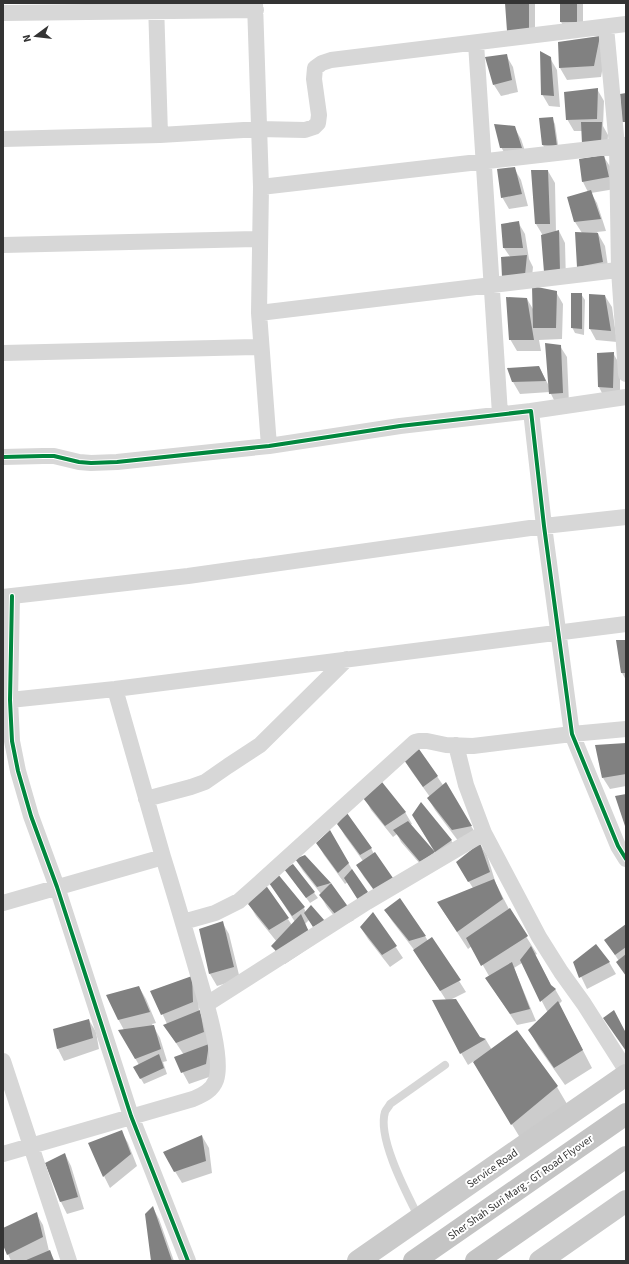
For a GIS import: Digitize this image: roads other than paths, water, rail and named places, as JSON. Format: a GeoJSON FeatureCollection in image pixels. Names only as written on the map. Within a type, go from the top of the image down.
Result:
{"type":"FeatureCollection","features":[{"type":"Feature","properties":{"kind":"highway","name":"Sher Shah Suri Marg - GT Road Flyover"},"geometry":{"type":"LineString","coordinates":[[414,1261],[626,1114]]}},
{"type":"Feature","properties":{"kind":"highway"},"geometry":{"type":"LineString","coordinates":[[476,1261],[626,1157]]}},
{"type":"Feature","properties":{"kind":"main road","name":"Service Road"},"geometry":{"type":"LineString","coordinates":[[358,1261],[626,1075]]}},
{"type":"Feature","properties":{"kind":"main road"},"geometry":{"type":"LineString","coordinates":[[540,1261],[626,1201]]}},
{"type":"Feature","properties":{"kind":"street"},"geometry":{"type":"LineString","coordinates":[[3,13],[156,7],[255,6],[260,187],[259,313],[269,446]]}},
{"type":"Feature","properties":{"kind":"street"},"geometry":{"type":"LineString","coordinates":[[156,7],[160,135]]}},
{"type":"Feature","properties":{"kind":"street"},"geometry":{"type":"LineString","coordinates":[[3,139],[160,135],[259,129],[305,130],[314,127],[318,123],[319,116],[314,68],[322,63],[338,59],[626,24]]}},
{"type":"Feature","properties":{"kind":"street"},"geometry":{"type":"LineString","coordinates":[[606,27],[622,145],[622,269],[626,374]]}},
{"type":"Feature","properties":{"kind":"street"},"geometry":{"type":"LineString","coordinates":[[476,43],[500,414]]}},
{"type":"Feature","properties":{"kind":"street"},"geometry":{"type":"LineString","coordinates":[[260,187],[622,145]]}},
{"type":"Feature","properties":{"kind":"street"},"geometry":{"type":"LineString","coordinates":[[3,245],[260,239]]}},
{"type":"Feature","properties":{"kind":"street"},"geometry":{"type":"LineString","coordinates":[[259,313],[622,269]]}},
{"type":"Feature","properties":{"kind":"street"},"geometry":{"type":"LineString","coordinates":[[3,354],[261,347]]}},
{"type":"Feature","properties":{"kind":"street"},"geometry":{"type":"LineString","coordinates":[[3,457],[54,456],[79,462],[117,462],[269,446],[400,426],[531,411],[626,397]]}},
{"type":"Feature","properties":{"kind":"street"},"geometry":{"type":"LineString","coordinates":[[531,411],[544,526],[572,734],[618,846],[626,859]]}},
{"type":"Feature","properties":{"kind":"street"},"geometry":{"type":"LineString","coordinates":[[188,1261],[131,1116],[57,887],[31,816],[18,771],[12,741],[8,596],[188,576],[544,526],[626,517]]}},
{"type":"Feature","properties":{"kind":"street"},"geometry":{"type":"LineString","coordinates":[[10,700],[115,689],[347,658],[626,624]]}},
{"type":"Feature","properties":{"kind":"street"},"geometry":{"type":"LineString","coordinates":[[146,799],[205,782],[260,744],[347,658]]}},
{"type":"Feature","properties":{"kind":"street"},"geometry":{"type":"LineString","coordinates":[[3,1154],[193,1099],[211,1089],[216,1081],[218,1067],[216,1044],[207,1004],[162,857],[115,689]]}},
{"type":"Feature","properties":{"kind":"street"},"geometry":{"type":"LineString","coordinates":[[183,922],[214,913],[239,901],[415,742],[427,741],[456,746],[487,745],[572,734],[626,729]]}},
{"type":"Feature","properties":{"kind":"street"},"geometry":{"type":"LineString","coordinates":[[456,746],[466,785],[484,834],[539,938],[584,1004],[626,1070]]}},
{"type":"Feature","properties":{"kind":"street"},"geometry":{"type":"LineString","coordinates":[[207,1004],[367,902],[484,834]]}},
{"type":"Feature","properties":{"kind":"street"},"geometry":{"type":"LineString","coordinates":[[3,902],[162,857]]}},
{"type":"Feature","properties":{"kind":"street"},"geometry":{"type":"LineString","coordinates":[[3,1061],[69,1261]]}},
{"type":"Feature","properties":{"kind":"lane"},"geometry":{"type":"LineString","coordinates":[[419,1218],[401,1181],[390,1151],[384,1122],[385,1112],[390,1104],[445,1065]]}}]}
